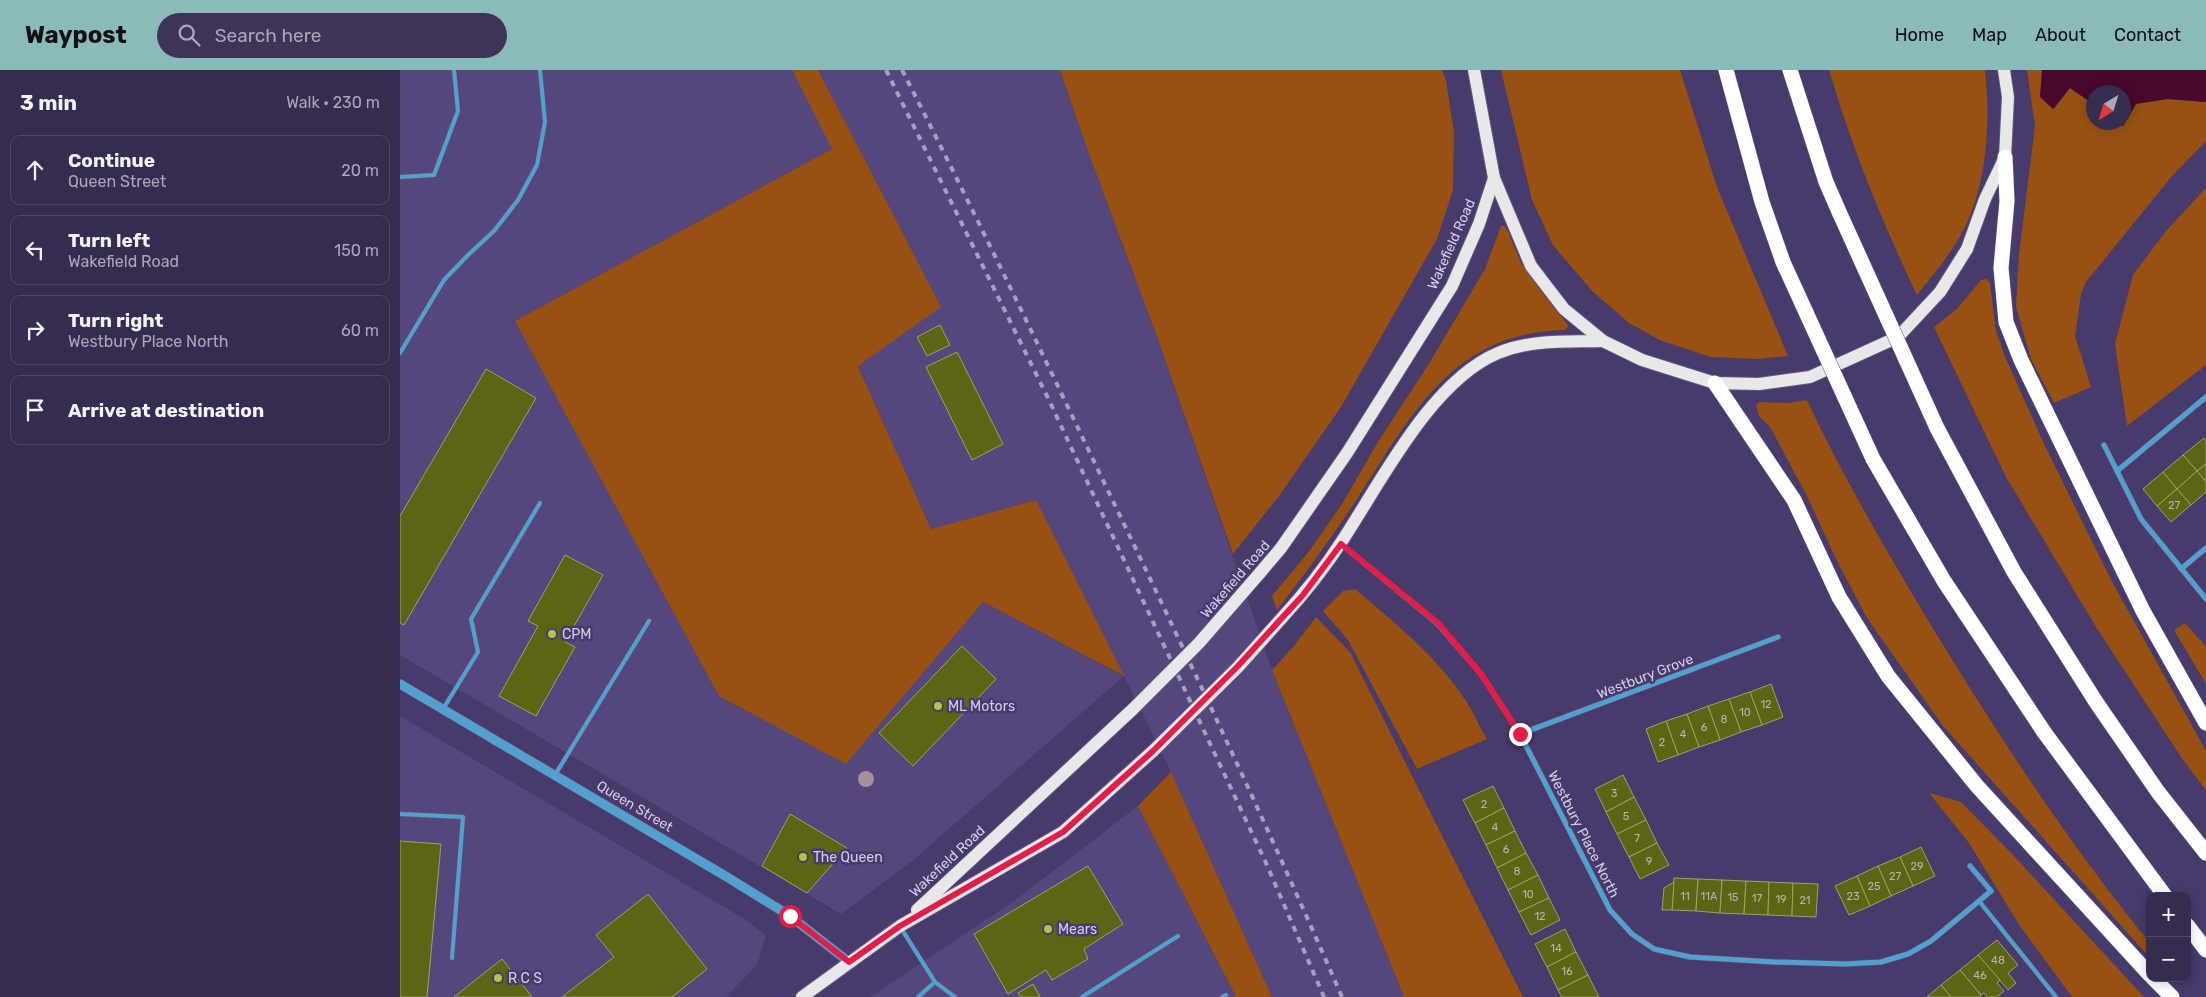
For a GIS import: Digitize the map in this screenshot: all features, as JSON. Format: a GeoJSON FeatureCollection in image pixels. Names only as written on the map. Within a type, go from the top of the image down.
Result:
{"type":"FeatureCollection","features":[{"type":"Feature","properties":{"kind":"highway"},"geometry":{"type":"LineString","coordinates":[[1726,70],[1762,202],[1782,262],[1873,459],[1944,581],[2044,732],[2161,892]]}},
{"type":"Feature","properties":{"kind":"highway"},"geometry":{"type":"LineString","coordinates":[[1790,70],[1826,182],[1937,428],[2014,572],[2108,719],[2158,792],[2206,853]]}},
{"type":"Feature","properties":{"kind":"highway"},"geometry":{"type":"LineString","coordinates":[[2005,157],[2007,201],[2001,268],[2006,322],[2021,360],[2143,610],[2206,723]]}},
{"type":"Feature","properties":{"kind":"highway"},"geometry":{"type":"LineString","coordinates":[[1715,383],[1794,500],[1839,597],[1888,676],[1977,786],[2146,971]]}},
{"type":"Feature","properties":{"kind":"highway"},"geometry":{"type":"LineString","coordinates":[[2191,930],[2206,950]]}},
{"type":"Feature","properties":{"kind":"highway"},"geometry":{"type":"LineString","coordinates":[[2157,982],[2172,997]]}},
{"type":"Feature","properties":{"kind":"main road"},"geometry":{"type":"LineString","coordinates":[[1474,70],[1494,178],[1531,266],[1564,309],[1603,341],[1642,360],[1715,383],[1759,384],[1810,377],[1898,337],[1940,292],[1967,249],[1985,199],[2005,157],[2008,97],[2004,70]]}},
{"type":"Feature","properties":{"kind":"main road","name":"Wakefield Road"},"geometry":{"type":"LineString","coordinates":[[900,926],[1133,709],[1199,643],[1281,548],[1347,453],[1452,286],[1479,224],[1494,178]]}},
{"type":"Feature","properties":{"kind":"main road","name":"Wakefield Road"},"geometry":{"type":"LineString","coordinates":[[802,997],[900,926],[1063,832],[1153,751],[1238,666],[1303,595],[1341,544],[1411,434],[1450,386],[1497,353],[1532,342],[1603,341]]}},
{"type":"Feature","properties":{"kind":"street"},"geometry":{"type":"LineString","coordinates":[[2117,471],[2206,397]]}},
{"type":"Feature","properties":{"kind":"street"},"geometry":{"type":"LineString","coordinates":[[2104,445],[2141,518],[2206,599]]}},
{"type":"Feature","properties":{"kind":"street","name":"Westbury Place North"},"geometry":{"type":"LineString","coordinates":[[1341,544],[1438,623],[1481,674],[1520,734],[1610,910],[1632,934],[1654,949],[1690,957],[1765,962],[1845,964],[1881,962],[1908,954],[1930,942],[1979,901]]}},
{"type":"Feature","properties":{"kind":"street"},"geometry":{"type":"LineString","coordinates":[[2181,569],[2206,548]]}},
{"type":"Feature","properties":{"kind":"street","name":"Westbury Grove"},"geometry":{"type":"LineString","coordinates":[[1520,734],[1778,638]]}},
{"type":"Feature","properties":{"kind":"street","name":"Queen Street"},"geometry":{"type":"LineString","coordinates":[[400,684],[790,916],[849,962]]}},
{"type":"Feature","properties":{"kind":"street"},"geometry":{"type":"LineString","coordinates":[[1970,866],[1991,891],[1979,901]]}},
{"type":"Feature","properties":{"kind":"lane"},"geometry":{"type":"LineString","coordinates":[[400,177],[434,175],[458,111],[454,70]]}},
{"type":"Feature","properties":{"kind":"lane"},"geometry":{"type":"LineString","coordinates":[[400,353],[444,280],[494,231],[518,200],[537,165],[545,122],[540,70]]}},
{"type":"Feature","properties":{"kind":"lane"},"geometry":{"type":"LineString","coordinates":[[443,709],[478,652],[471,620],[540,503]]}},
{"type":"Feature","properties":{"kind":"lane"},"geometry":{"type":"LineString","coordinates":[[555,775],[649,621]]}},
{"type":"Feature","properties":{"kind":"lane"},"geometry":{"type":"LineString","coordinates":[[400,814],[463,817],[452,958]]}},
{"type":"Feature","properties":{"kind":"lane"},"geometry":{"type":"LineString","coordinates":[[1979,901],[2056,997]]}},
{"type":"Feature","properties":{"kind":"lane"},"geometry":{"type":"LineString","coordinates":[[900,926],[935,982],[955,997]]}},
{"type":"Feature","properties":{"kind":"lane"},"geometry":{"type":"LineString","coordinates":[[1082,997],[1178,936]]}},
{"type":"Feature","properties":{"kind":"lane"},"geometry":{"type":"LineString","coordinates":[[918,997],[935,982]]}},
{"type":"Feature","properties":{"kind":"shaded area"},"geometry":{"type":"Polygon","coordinates":[[[400,70],[792,70],[833,149],[515,321],[846,763],[983,602],[1123,676],[1036,500],[931,529],[858,365],[940,307],[818,70],[1060,70],[1156,334],[1272,670],[1404,997],[1272,997],[1171,772],[1124,676],[911,862],[841,914],[400,655],[400,70]]]}},
{"type":"Feature","properties":{"kind":"shaded area"},"geometry":{"type":"Polygon","coordinates":[[[792,70],[818,70],[941,307],[858,366],[931,529],[1036,500],[1124,676],[983,602],[846,764],[719,696],[515,321],[832,149],[792,70]]]}},
{"type":"Feature","properties":{"kind":"shaded area"},"geometry":{"type":"Polygon","coordinates":[[[1060,70],[1442,70],[1446,80],[1454,133],[1453,190],[1437,239],[1341,407],[1279,496],[1233,554],[1156,334],[1060,70]]]}},
{"type":"Feature","properties":{"kind":"shaded area"},"geometry":{"type":"Polygon","coordinates":[[[1501,70],[1680,70],[1717,187],[1788,356],[1758,359],[1711,357],[1662,341],[1629,323],[1592,291],[1553,245],[1532,200],[1501,70]]]}},
{"type":"Feature","properties":{"kind":"shaded area"},"geometry":{"type":"Polygon","coordinates":[[[1829,70],[1985,70],[1987,88],[1986,144],[1981,181],[1976,199],[1959,238],[1917,295],[1868,184],[1829,70]]]}},
{"type":"Feature","properties":{"kind":"shaded area"},"geometry":{"type":"Polygon","coordinates":[[[2027,70],[2042,70],[2040,97],[2054,109],[2070,88],[2086,99],[2086,130],[2131,130],[2131,112],[2136,104],[2167,99],[2206,102],[2206,141],[2172,176],[2086,282],[2081,294],[2075,336],[2091,387],[2054,403],[2031,359],[2016,307],[2019,255],[2035,126],[2027,70]]]}},
{"type":"Feature","properties":{"kind":"shaded area"},"geometry":{"type":"Polygon","coordinates":[[[2042,70],[2206,70],[2206,102],[2167,99],[2136,104],[2131,112],[2131,85],[2086,85],[2086,99],[2070,88],[2053,109],[2040,97],[2042,70]]]}},
{"type":"Feature","properties":{"kind":"shaded area"},"geometry":{"type":"Polygon","coordinates":[[[2206,188],[2206,365],[2127,426],[2115,344],[2133,275],[2166,231],[2206,188]]]}},
{"type":"Feature","properties":{"kind":"shaded area"},"geometry":{"type":"Polygon","coordinates":[[[1501,226],[1507,229],[1521,263],[1568,325],[1567,328],[1565,330],[1526,334],[1492,346],[1464,362],[1439,384],[1396,438],[1338,527],[1277,610],[1272,596],[1310,550],[1342,504],[1378,442],[1430,362],[1485,269],[1501,226]]]}},
{"type":"Feature","properties":{"kind":"shaded area"},"geometry":{"type":"Polygon","coordinates":[[[1987,279],[1990,283],[1996,331],[2005,357],[2046,448],[2111,580],[2206,751],[2206,790],[2183,760],[2096,627],[2006,477],[1934,327],[1957,309],[1981,280],[1987,279]]]}},
{"type":"Feature","properties":{"kind":"shaded area"},"geometry":{"type":"Polygon","coordinates":[[[1807,400],[1862,507],[1949,655],[2059,823],[2146,938],[2146,954],[1943,726],[1867,618],[1837,561],[1806,494],[1770,427],[1759,416],[1756,405],[1759,402],[1788,403],[1807,400]]]}},
{"type":"Feature","properties":{"kind":"shaded area"},"geometry":{"type":"Polygon","coordinates":[[[1355,589],[1413,640],[1440,667],[1464,698],[1487,739],[1417,769],[1348,640],[1323,611],[1343,591],[1355,589]]]}},
{"type":"Feature","properties":{"kind":"shaded area"},"geometry":{"type":"Polygon","coordinates":[[[1316,617],[1350,652],[1523,997],[1404,997],[1272,670],[1294,646],[1316,617]]]}},
{"type":"Feature","properties":{"kind":"shaded area"},"geometry":{"type":"Polygon","coordinates":[[[2185,623],[2206,647],[2206,684],[2174,630],[2185,623]]]}},
{"type":"Feature","properties":{"kind":"shaded area"},"geometry":{"type":"Polygon","coordinates":[[[400,716],[748,921],[766,936],[757,965],[726,997],[400,997],[400,716]]]}},
{"type":"Feature","properties":{"kind":"shaded area"},"geometry":{"type":"Polygon","coordinates":[[[1171,772],[1272,997],[1236,997],[1138,806],[1171,772]]]}},
{"type":"Feature","properties":{"kind":"shaded area"},"geometry":{"type":"Polygon","coordinates":[[[1929,793],[1961,802],[2014,856],[2144,997],[2072,997],[2020,926],[1969,843],[1929,793]]]}},
{"type":"Feature","properties":{"kind":"shaded area"},"geometry":{"type":"Polygon","coordinates":[[[1138,806],[1236,997],[870,997],[1014,901],[1138,806]]]}},
{"type":"Feature","properties":{"kind":"building"},"geometry":{"type":"Polygon","coordinates":[[[940,325],[950,345],[927,356],[917,337],[940,325]]]}},
{"type":"Feature","properties":{"kind":"building"},"geometry":{"type":"Polygon","coordinates":[[[957,352],[1003,444],[972,460],[926,367],[957,352]]]}},
{"type":"Feature","properties":{"kind":"building"},"geometry":{"type":"Polygon","coordinates":[[[486,369],[536,398],[404,625],[400,623],[400,516],[486,369]]]}},
{"type":"Feature","properties":{"kind":"building"},"geometry":{"type":"Polygon","coordinates":[[[2204,438],[2206,441],[2206,464],[2197,471],[2183,455],[2204,438]]]}},
{"type":"Feature","properties":{"kind":"building"},"geometry":{"type":"Polygon","coordinates":[[[2183,455],[2197,471],[2177,489],[2163,472],[2183,455]]]}},
{"type":"Feature","properties":{"kind":"building"},"geometry":{"type":"Polygon","coordinates":[[[2206,464],[2206,482],[2197,471],[2206,464]]]}},
{"type":"Feature","properties":{"kind":"building"},"geometry":{"type":"Polygon","coordinates":[[[2197,471],[2206,482],[2206,492],[2191,505],[2177,489],[2197,471]]]}},
{"type":"Feature","properties":{"kind":"building"},"geometry":{"type":"Polygon","coordinates":[[[2163,472],[2177,489],[2157,506],[2143,489],[2163,472]]]}},
{"type":"Feature","properties":{"kind":"building"},"geometry":{"type":"Polygon","coordinates":[[[2177,489],[2191,505],[2171,522],[2157,506],[2177,489]]]}},
{"type":"Feature","properties":{"kind":"building","name":"CPM"},"geometry":{"type":"Polygon","coordinates":[[[565,555],[603,575],[565,642],[575,647],[536,716],[499,696],[538,626],[528,621],[565,555]]]}},
{"type":"Feature","properties":{"kind":"building","name":"ML Motors"},"geometry":{"type":"Polygon","coordinates":[[[962,646],[996,679],[913,766],[879,733],[962,646]]]}},
{"type":"Feature","properties":{"kind":"building"},"geometry":{"type":"Polygon","coordinates":[[[1771,684],[1783,717],[1762,725],[1750,692],[1771,684]]]}},
{"type":"Feature","properties":{"kind":"building"},"geometry":{"type":"Polygon","coordinates":[[[1750,692],[1762,725],[1741,732],[1729,699],[1750,692]]]}},
{"type":"Feature","properties":{"kind":"building"},"geometry":{"type":"Polygon","coordinates":[[[1729,699],[1741,732],[1720,740],[1708,706],[1729,699]]]}},
{"type":"Feature","properties":{"kind":"building"},"geometry":{"type":"Polygon","coordinates":[[[1708,706],[1720,740],[1699,747],[1687,714],[1708,706]]]}},
{"type":"Feature","properties":{"kind":"building"},"geometry":{"type":"Polygon","coordinates":[[[1687,714],[1699,747],[1678,755],[1666,721],[1687,714]]]}},
{"type":"Feature","properties":{"kind":"building"},"geometry":{"type":"Polygon","coordinates":[[[1666,721],[1678,755],[1658,762],[1646,729],[1666,721]]]}},
{"type":"Feature","properties":{"kind":"building"},"geometry":{"type":"Polygon","coordinates":[[[1623,775],[1634,797],[1606,812],[1595,789],[1623,775]]]}},
{"type":"Feature","properties":{"kind":"building"},"geometry":{"type":"Polygon","coordinates":[[[1493,786],[1504,808],[1475,823],[1463,800],[1493,786]]]}},
{"type":"Feature","properties":{"kind":"building"},"geometry":{"type":"Polygon","coordinates":[[[1634,797],[1646,820],[1617,834],[1606,812],[1634,797]]]}},
{"type":"Feature","properties":{"kind":"building"},"geometry":{"type":"Polygon","coordinates":[[[1504,808],[1515,831],[1486,845],[1475,823],[1504,808]]]}},
{"type":"Feature","properties":{"kind":"building","name":"The Queen"},"geometry":{"type":"Polygon","coordinates":[[[790,814],[847,848],[807,893],[762,866],[790,814]]]}},
{"type":"Feature","properties":{"kind":"building"},"geometry":{"type":"Polygon","coordinates":[[[1646,820],[1657,843],[1629,857],[1617,834],[1646,820]]]}},
{"type":"Feature","properties":{"kind":"building"},"geometry":{"type":"Polygon","coordinates":[[[1515,831],[1526,853],[1497,868],[1486,845],[1515,831]]]}},
{"type":"Feature","properties":{"kind":"building"},"geometry":{"type":"Polygon","coordinates":[[[400,841],[441,844],[427,997],[400,997],[400,841]]]}},
{"type":"Feature","properties":{"kind":"building"},"geometry":{"type":"Polygon","coordinates":[[[1657,843],[1669,865],[1640,879],[1629,857],[1657,843]]]}},
{"type":"Feature","properties":{"kind":"building"},"geometry":{"type":"Polygon","coordinates":[[[1921,847],[1935,876],[1913,886],[1900,857],[1921,847]]]}},
{"type":"Feature","properties":{"kind":"building"},"geometry":{"type":"Polygon","coordinates":[[[1526,853],[1538,875],[1508,890],[1497,868],[1526,853]]]}},
{"type":"Feature","properties":{"kind":"building"},"geometry":{"type":"Polygon","coordinates":[[[1900,857],[1913,886],[1891,896],[1878,866],[1900,857]]]}},
{"type":"Feature","properties":{"kind":"building","name":"Mears"},"geometry":{"type":"Polygon","coordinates":[[[1088,866],[1123,924],[1084,949],[1088,959],[1052,980],[1046,970],[1008,994],[974,934],[1088,866]]]}},
{"type":"Feature","properties":{"kind":"building"},"geometry":{"type":"Polygon","coordinates":[[[1878,866],[1891,896],[1870,906],[1857,876],[1878,866]]]}},
{"type":"Feature","properties":{"kind":"building"},"geometry":{"type":"Polygon","coordinates":[[[1538,875],[1549,898],[1519,912],[1508,890],[1538,875]]]}},
{"type":"Feature","properties":{"kind":"building"},"geometry":{"type":"Polygon","coordinates":[[[1857,876],[1870,906],[1849,915],[1835,886],[1857,876]]]}},
{"type":"Feature","properties":{"kind":"building"},"geometry":{"type":"Polygon","coordinates":[[[1674,878],[1698,879],[1696,911],[1672,910],[1674,878]]]}},
{"type":"Feature","properties":{"kind":"building"},"geometry":{"type":"Polygon","coordinates":[[[1698,879],[1722,880],[1720,913],[1696,911],[1698,879]]]}},
{"type":"Feature","properties":{"kind":"building"},"geometry":{"type":"Polygon","coordinates":[[[1722,880],[1746,881],[1744,914],[1720,913],[1722,880]]]}},
{"type":"Feature","properties":{"kind":"building"},"geometry":{"type":"Polygon","coordinates":[[[1746,881],[1769,882],[1768,915],[1744,914],[1746,881]]]}},
{"type":"Feature","properties":{"kind":"building"},"geometry":{"type":"Polygon","coordinates":[[[1674,882],[1672,910],[1662,910],[1664,888],[1674,882]]]}},
{"type":"Feature","properties":{"kind":"building"},"geometry":{"type":"Polygon","coordinates":[[[1769,882],[1793,883],[1792,916],[1768,915],[1769,882]]]}},
{"type":"Feature","properties":{"kind":"building"},"geometry":{"type":"Polygon","coordinates":[[[1793,883],[1818,884],[1816,917],[1792,916],[1793,883]]]}},
{"type":"Feature","properties":{"kind":"building"},"geometry":{"type":"Polygon","coordinates":[[[648,894],[707,969],[672,997],[562,997],[614,957],[596,935],[648,894]]]}},
{"type":"Feature","properties":{"kind":"building"},"geometry":{"type":"Polygon","coordinates":[[[1549,898],[1560,920],[1531,935],[1519,912],[1549,898]]]}},
{"type":"Feature","properties":{"kind":"building"},"geometry":{"type":"Polygon","coordinates":[[[1565,929],[1576,952],[1547,967],[1535,944],[1565,929]]]}},
{"type":"Feature","properties":{"kind":"building"},"geometry":{"type":"Polygon","coordinates":[[[1997,940],[2018,965],[2008,973],[2016,983],[2008,990],[1978,955],[1997,940]]]}},
{"type":"Feature","properties":{"kind":"building"},"geometry":{"type":"Polygon","coordinates":[[[1576,952],[1588,975],[1558,990],[1547,967],[1576,952]]]}},
{"type":"Feature","properties":{"kind":"building"},"geometry":{"type":"Polygon","coordinates":[[[1978,955],[2000,980],[1997,983],[2004,991],[1997,997],[1987,997],[1984,993],[1981,995],[1960,970],[1978,955]]]}},
{"type":"Feature","properties":{"kind":"building","name":"R C S"},"geometry":{"type":"Polygon","coordinates":[[[502,959],[532,997],[454,997],[502,959]]]}},
{"type":"Feature","properties":{"kind":"building"},"geometry":{"type":"Polygon","coordinates":[[[1960,970],[1981,995],[1979,997],[1951,997],[1941,985],[1960,970]]]}},
{"type":"Feature","properties":{"kind":"building"},"geometry":{"type":"Polygon","coordinates":[[[1588,975],[1599,997],[1562,997],[1558,990],[1588,975]]]}},
{"type":"Feature","properties":{"kind":"building"},"geometry":{"type":"Polygon","coordinates":[[[1033,984],[1040,997],[1021,997],[1018,993],[1033,984]]]}},
{"type":"Feature","properties":{"kind":"building"},"geometry":{"type":"Polygon","coordinates":[[[1941,985],[1951,997],[1927,997],[1941,985]]]}},
{"type":"Feature","properties":{"kind":"railway"},"geometry":{"type":"LineString","coordinates":[[886,70],[1048,398],[1266,863],[1324,997]]}},
{"type":"Feature","properties":{"kind":"railway"},"geometry":{"type":"LineString","coordinates":[[902,70],[987,239],[1152,583],[1208,701],[1342,997]]}},
{"type":"Feature","properties":{"kind":"place","name":"CPM"},"geometry":{"type":"Point","coordinates":[552,634]}},
{"type":"Feature","properties":{"kind":"place","name":"ML Motors"},"geometry":{"type":"Point","coordinates":[938,706]}},
{"type":"Feature","properties":{"kind":"place","name":"The Queen"},"geometry":{"type":"Point","coordinates":[803,857]}},
{"type":"Feature","properties":{"kind":"place","name":"Mears"},"geometry":{"type":"Point","coordinates":[1048,929]}},
{"type":"Feature","properties":{"kind":"place","name":"R C S"},"geometry":{"type":"Point","coordinates":[498,978]}},
{"type":"Feature","properties":{"kind":"route"},"geometry":{"type":"LineString","coordinates":[[790,916],[849,962],[900,926],[1063,832],[1153,751],[1238,666],[1303,595],[1341,544],[1438,623],[1481,674],[1520,734]]}}]}
